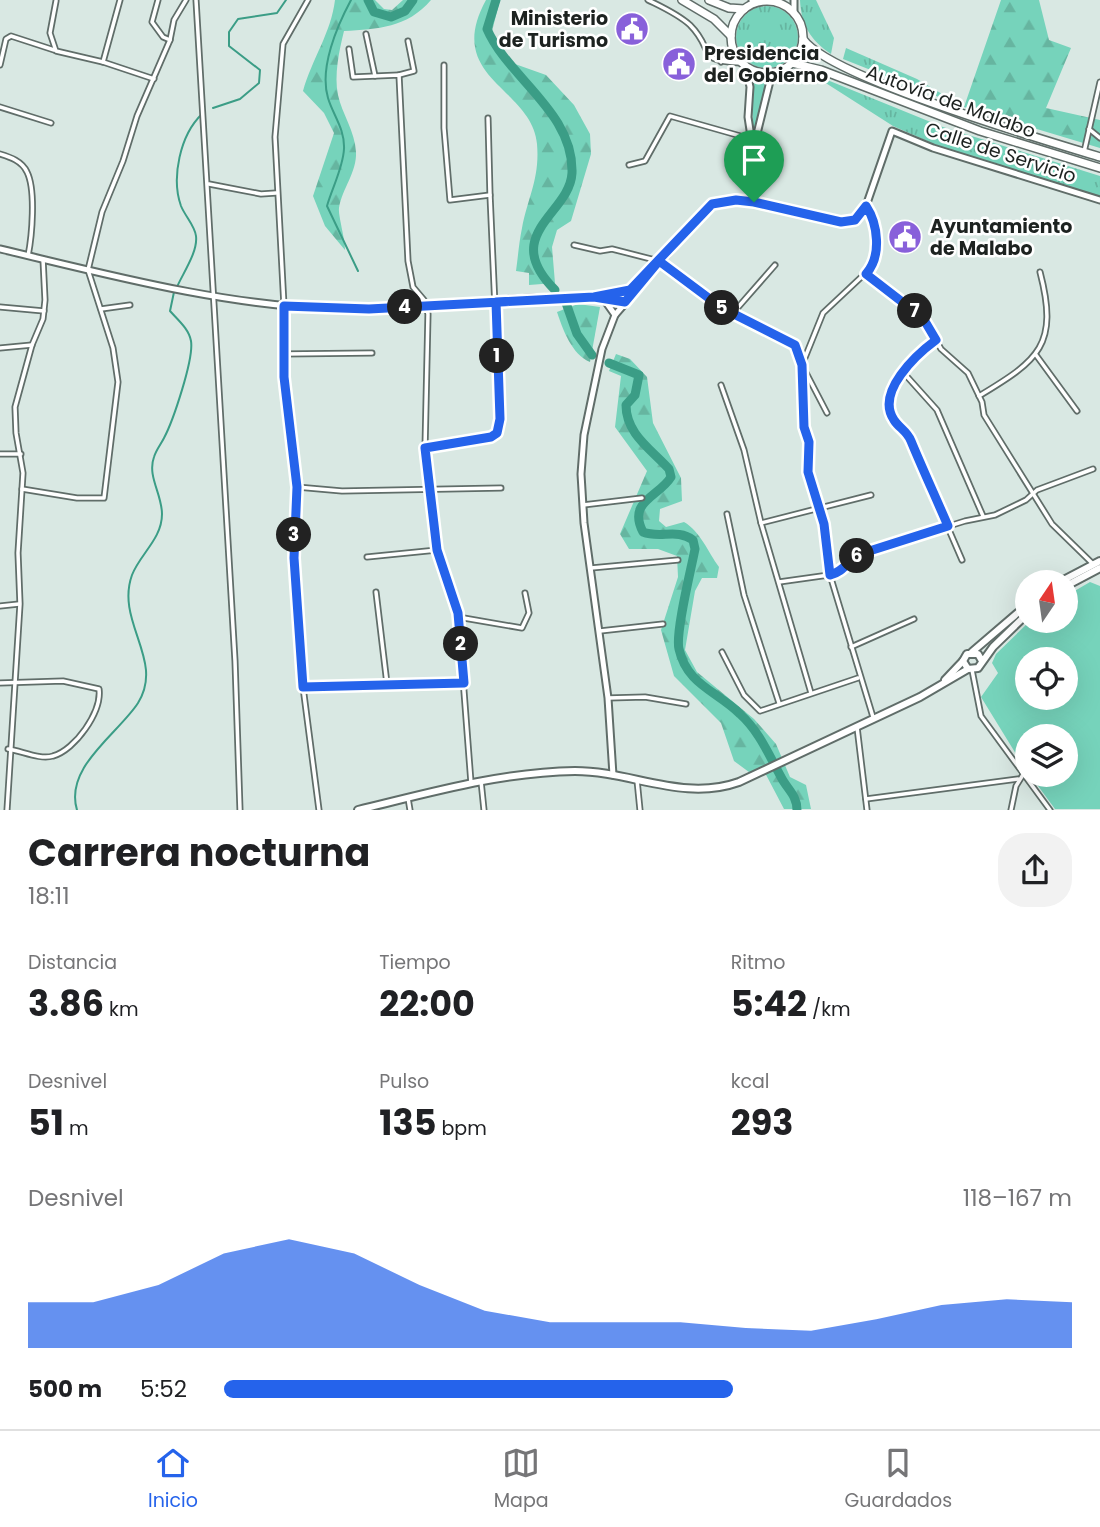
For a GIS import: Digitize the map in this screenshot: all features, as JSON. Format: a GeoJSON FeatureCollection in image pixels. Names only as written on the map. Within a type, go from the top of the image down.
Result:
{"type":"FeatureCollection","features":[{"type":"Feature","properties":{"kind":"highway"},"geometry":{"type":"LineString","coordinates":[[682,0],[714,19],[730,36]]}},
{"type":"Feature","properties":{"kind":"highway"},"geometry":{"type":"LineString","coordinates":[[709,0],[729,8],[745,8]]}},
{"type":"Feature","properties":{"kind":"highway"},"geometry":{"type":"LineString","coordinates":[[777,1],[794,14],[800,23],[803,39],[792,63],[772,73],[761,73],[744,65],[733,50],[730,36],[733,23],[745,8],[753,2],[777,1]]}},
{"type":"Feature","properties":{"kind":"highway","name":"Autovía de Malabo"},"geometry":{"type":"LineString","coordinates":[[803,39],[812,49],[836,63],[915,96],[982,121],[1100,157]]}},
{"type":"Feature","properties":{"kind":"highway","name":"Autovía de Malabo"},"geometry":{"type":"LineString","coordinates":[[792,63],[821,70],[980,131],[1100,168]]}},
{"type":"Feature","properties":{"kind":"main road"},"geometry":{"type":"LineString","coordinates":[[1078,574],[1098,565]]}},
{"type":"Feature","properties":{"kind":"main road"},"geometry":{"type":"LineString","coordinates":[[1078,578],[1098,565]]}},
{"type":"Feature","properties":{"kind":"main road"},"geometry":{"type":"LineString","coordinates":[[944,681],[967,654],[1015,614]]}},
{"type":"Feature","properties":{"kind":"main road"},"geometry":{"type":"LineString","coordinates":[[358,810],[481,781],[565,772],[613,775],[705,790],[728,786],[920,697],[944,681],[978,668],[1015,627]]}},
{"type":"Feature","properties":{"kind":"main road"},"geometry":{"type":"LineString","coordinates":[[972,652],[980,656],[982,661]]}},
{"type":"Feature","properties":{"kind":"main road"},"geometry":{"type":"LineString","coordinates":[[963,661],[970,670]]}},
{"type":"Feature","properties":{"kind":"street"},"geometry":{"type":"LineString","coordinates":[[103,62],[120,0]]}},
{"type":"Feature","properties":{"kind":"street"},"geometry":{"type":"LineString","coordinates":[[158,0],[152,22],[163,37],[170,40]]}},
{"type":"Feature","properties":{"kind":"street"},"geometry":{"type":"LineString","coordinates":[[22,489],[77,498],[104,498],[118,382],[113,348],[88,270],[102,212],[170,40],[174,20],[186,0]]}},
{"type":"Feature","properties":{"kind":"street"},"geometry":{"type":"LineString","coordinates":[[196,0],[209,184],[212,295],[235,661],[240,810]]}},
{"type":"Feature","properties":{"kind":"street"},"geometry":{"type":"LineString","coordinates":[[309,0],[281,50],[275,109],[276,193],[284,306],[283,354],[297,487],[294,558],[303,687],[319,810]]}},
{"type":"Feature","properties":{"kind":"street"},"geometry":{"type":"LineString","coordinates":[[648,0],[691,26],[707,54],[719,63],[744,65],[750,87],[754,202]]}},
{"type":"Feature","properties":{"kind":"street"},"geometry":{"type":"LineString","coordinates":[[794,0],[794,14]]}},
{"type":"Feature","properties":{"kind":"street"},"geometry":{"type":"LineString","coordinates":[[56,1],[50,33],[56,51]]}},
{"type":"Feature","properties":{"kind":"street"},"geometry":{"type":"LineString","coordinates":[[366,34],[375,76]]}},
{"type":"Feature","properties":{"kind":"street"},"geometry":{"type":"LineString","coordinates":[[0,65],[6,39],[12,36],[154,79]]}},
{"type":"Feature","properties":{"kind":"street"},"geometry":{"type":"LineString","coordinates":[[349,50],[353,77],[399,75],[414,71],[408,41]]}},
{"type":"Feature","properties":{"kind":"street"},"geometry":{"type":"LineString","coordinates":[[719,63],[733,50]]}},
{"type":"Feature","properties":{"kind":"street"},"geometry":{"type":"LineString","coordinates":[[444,65],[444,128],[450,200],[490,195]]}},
{"type":"Feature","properties":{"kind":"street"},"geometry":{"type":"LineString","coordinates":[[753,150],[772,73]]}},
{"type":"Feature","properties":{"kind":"street"},"geometry":{"type":"LineString","coordinates":[[399,75],[408,261],[413,286],[426,306],[429,329],[425,448],[437,550],[445,568],[458,617],[471,783]]}},
{"type":"Feature","properties":{"kind":"street"},"geometry":{"type":"LineString","coordinates":[[1084,152],[1100,82]]}},
{"type":"Feature","properties":{"kind":"street"},"geometry":{"type":"LineString","coordinates":[[0,107],[51,123]]}},
{"type":"Feature","properties":{"kind":"street"},"geometry":{"type":"LineString","coordinates":[[629,165],[645,161],[670,116],[751,139]]}},
{"type":"Feature","properties":{"kind":"street"},"geometry":{"type":"LineString","coordinates":[[425,448],[491,437],[497,433],[500,419],[488,118]]}},
{"type":"Feature","properties":{"kind":"street"},"geometry":{"type":"LineString","coordinates":[[1089,129],[1100,138]]}},
{"type":"Feature","properties":{"kind":"street","name":"Calle de Servicio"},"geometry":{"type":"LineString","coordinates":[[866,206],[892,131],[933,148],[1100,200]]}},
{"type":"Feature","properties":{"kind":"street"},"geometry":{"type":"LineString","coordinates":[[0,153],[23,166],[29,178],[32,221],[27,256]]}},
{"type":"Feature","properties":{"kind":"street"},"geometry":{"type":"LineString","coordinates":[[209,184],[261,194],[276,193]]}},
{"type":"Feature","properties":{"kind":"street"},"geometry":{"type":"LineString","coordinates":[[613,775],[608,698],[583,505],[581,464],[584,435],[602,349],[615,315],[634,289],[712,204],[736,200],[754,202],[846,223],[859,218],[866,206],[873,218],[876,233],[874,260],[866,274],[823,313],[802,365],[804,427],[809,442],[807,467],[821,509],[830,575],[858,678],[873,717]]}},
{"type":"Feature","properties":{"kind":"street"},"geometry":{"type":"LineString","coordinates":[[573,245],[659,261],[733,313],[791,341],[797,348],[802,365],[827,413]]}},
{"type":"Feature","properties":{"kind":"street"},"geometry":{"type":"LineString","coordinates":[[0,249],[181,290],[284,306],[335,310],[594,297],[634,289]]}},
{"type":"Feature","properties":{"kind":"street"},"geometry":{"type":"LineString","coordinates":[[7,810],[8,749],[20,604],[18,553],[22,489],[15,407],[44,311],[43,259]]}},
{"type":"Feature","properties":{"kind":"street"},"geometry":{"type":"LineString","coordinates":[[733,313],[775,265]]}},
{"type":"Feature","properties":{"kind":"street"},"geometry":{"type":"LineString","coordinates":[[979,396],[1009,378],[1036,355],[1045,336],[1048,309],[1040,272]]}},
{"type":"Feature","properties":{"kind":"street"},"geometry":{"type":"LineString","coordinates":[[866,274],[923,318],[948,356],[968,373],[984,415],[1058,531],[1098,565]]}},
{"type":"Feature","properties":{"kind":"street"},"geometry":{"type":"LineString","coordinates":[[614,293],[626,299]]}},
{"type":"Feature","properties":{"kind":"street"},"geometry":{"type":"LineString","coordinates":[[594,297],[626,299]]}},
{"type":"Feature","properties":{"kind":"street"},"geometry":{"type":"LineString","coordinates":[[603,298],[615,315]]}},
{"type":"Feature","properties":{"kind":"street"},"geometry":{"type":"LineString","coordinates":[[100,309],[130,305]]}},
{"type":"Feature","properties":{"kind":"street"},"geometry":{"type":"LineString","coordinates":[[0,307],[44,311]]}},
{"type":"Feature","properties":{"kind":"street"},"geometry":{"type":"LineString","coordinates":[[936,340],[902,371],[895,383],[891,413],[893,420],[908,435],[962,560]]}},
{"type":"Feature","properties":{"kind":"street"},"geometry":{"type":"LineString","coordinates":[[0,348],[32,345]]}},
{"type":"Feature","properties":{"kind":"street"},"geometry":{"type":"LineString","coordinates":[[283,354],[372,353]]}},
{"type":"Feature","properties":{"kind":"street"},"geometry":{"type":"LineString","coordinates":[[1036,355],[1077,411]]}},
{"type":"Feature","properties":{"kind":"street"},"geometry":{"type":"LineString","coordinates":[[902,371],[937,410],[983,516]]}},
{"type":"Feature","properties":{"kind":"street"},"geometry":{"type":"LineString","coordinates":[[721,385],[744,450],[761,523],[811,693]]}},
{"type":"Feature","properties":{"kind":"street"},"geometry":{"type":"LineString","coordinates":[[0,454],[21,454]]}},
{"type":"Feature","properties":{"kind":"street"},"geometry":{"type":"LineString","coordinates":[[779,582],[841,572],[852,558],[860,554],[948,526],[995,515],[1033,493],[1093,469]]}},
{"type":"Feature","properties":{"kind":"street"},"geometry":{"type":"LineString","coordinates":[[297,487],[342,491],[501,488]]}},
{"type":"Feature","properties":{"kind":"street"},"geometry":{"type":"LineString","coordinates":[[761,523],[871,495]]}},
{"type":"Feature","properties":{"kind":"street"},"geometry":{"type":"LineString","coordinates":[[583,505],[642,498]]}},
{"type":"Feature","properties":{"kind":"street"},"geometry":{"type":"LineString","coordinates":[[727,514],[744,595],[779,703]]}},
{"type":"Feature","properties":{"kind":"street"},"geometry":{"type":"LineString","coordinates":[[367,557],[437,550]]}},
{"type":"Feature","properties":{"kind":"street"},"geometry":{"type":"LineString","coordinates":[[591,568],[678,560]]}},
{"type":"Feature","properties":{"kind":"street"},"geometry":{"type":"LineString","coordinates":[[376,592],[387,684]]}},
{"type":"Feature","properties":{"kind":"street"},"geometry":{"type":"LineString","coordinates":[[458,617],[522,628],[529,613],[525,593]]}},
{"type":"Feature","properties":{"kind":"street"},"geometry":{"type":"LineString","coordinates":[[0,606],[20,604]]}},
{"type":"Feature","properties":{"kind":"street"},"geometry":{"type":"LineString","coordinates":[[851,647],[914,619]]}},
{"type":"Feature","properties":{"kind":"street"},"geometry":{"type":"LineString","coordinates":[[598,631],[663,624]]}},
{"type":"Feature","properties":{"kind":"street"},"geometry":{"type":"LineString","coordinates":[[722,652],[744,695],[756,709],[764,711],[779,703],[858,678]]}},
{"type":"Feature","properties":{"kind":"street"},"geometry":{"type":"LineString","coordinates":[[970,670],[981,716],[1015,761]]}},
{"type":"Feature","properties":{"kind":"street"},"geometry":{"type":"LineString","coordinates":[[0,683],[62,681],[99,689],[100,697],[89,722],[61,752],[46,757],[8,749]]}},
{"type":"Feature","properties":{"kind":"street"},"geometry":{"type":"LineString","coordinates":[[303,687],[464,683]]}},
{"type":"Feature","properties":{"kind":"street"},"geometry":{"type":"LineString","coordinates":[[608,698],[645,697],[686,704]]}},
{"type":"Feature","properties":{"kind":"street"},"geometry":{"type":"LineString","coordinates":[[857,725],[867,810]]}},
{"type":"Feature","properties":{"kind":"street"},"geometry":{"type":"LineString","coordinates":[[866,799],[1015,779]]}},
{"type":"Feature","properties":{"kind":"street"},"geometry":{"type":"LineString","coordinates":[[637,780],[640,810]]}},
{"type":"Feature","properties":{"kind":"street"},"geometry":{"type":"LineString","coordinates":[[481,781],[484,810]]}},
{"type":"Feature","properties":{"kind":"street"},"geometry":{"type":"LineString","coordinates":[[1012,810],[1016,787]]}},
{"type":"Feature","properties":{"kind":"street"},"geometry":{"type":"LineString","coordinates":[[1034,787],[1051,810]]}},
{"type":"Feature","properties":{"kind":"street"},"geometry":{"type":"LineString","coordinates":[[408,798],[410,810]]}},
{"type":"Feature","properties":{"kind":"green space"},"geometry":{"type":"Polygon","coordinates":[[[335,0],[375,0],[384,9],[392,10],[403,0],[431,0],[402,22],[380,28],[344,31],[337,87],[356,152],[354,167],[339,208],[345,250],[325,226],[313,196],[334,133],[324,113],[303,91],[330,24],[335,0]]]}},
{"type":"Feature","properties":{"kind":"green space"},"geometry":{"type":"Polygon","coordinates":[[[486,0],[500,0],[491,35],[499,50],[515,64],[546,75],[574,105],[590,134],[591,154],[571,221],[557,230],[552,247],[555,283],[529,285],[529,273],[516,271],[522,228],[535,177],[537,144],[532,125],[482,65],[475,48],[476,27],[486,0]]]}},
{"type":"Feature","properties":{"kind":"green space"},"geometry":{"type":"Polygon","coordinates":[[[800,0],[816,0],[834,38],[831,54],[808,32],[802,17],[800,0]]]}},
{"type":"Feature","properties":{"kind":"green space"},"geometry":{"type":"Polygon","coordinates":[[[1001,0],[1039,0],[1049,40],[1071,48],[1046,108],[1100,120],[1100,148],[964,107],[1001,0]]]}},
{"type":"Feature","properties":{"kind":"green space"},"geometry":{"type":"Polygon","coordinates":[[[761,6],[773,6],[789,15],[796,25],[796,49],[789,59],[773,68],[761,68],[750,63],[741,54],[736,43],[736,31],[741,20],[750,11],[761,6]]]}},
{"type":"Feature","properties":{"kind":"green space"},"geometry":{"type":"Polygon","coordinates":[[[846,48],[917,79],[964,107],[843,59],[846,48]]]}},
{"type":"Feature","properties":{"kind":"green space"},"geometry":{"type":"Polygon","coordinates":[[[810,73],[943,127],[1100,176],[1100,197],[943,148],[893,126],[810,73]]]}},
{"type":"Feature","properties":{"kind":"green space"},"geometry":{"type":"Polygon","coordinates":[[[750,74],[769,78],[765,84],[754,141],[750,74]]]}},
{"type":"Feature","properties":{"kind":"green space"},"geometry":{"type":"Polygon","coordinates":[[[578,304],[600,307],[590,362],[573,348],[557,312],[578,304]]]}},
{"type":"Feature","properties":{"kind":"green space"},"geometry":{"type":"Polygon","coordinates":[[[616,354],[630,359],[647,377],[653,423],[681,478],[682,501],[660,509],[659,521],[666,527],[684,522],[690,526],[719,567],[717,578],[702,578],[695,591],[685,650],[697,672],[754,719],[776,744],[790,777],[806,785],[811,809],[784,809],[763,769],[753,775],[734,761],[721,723],[674,676],[661,630],[678,577],[677,556],[658,549],[629,549],[620,534],[647,471],[615,427],[621,376],[609,371],[616,354]]]}},
{"type":"Feature","properties":{"kind":"green space"},"geometry":{"type":"Polygon","coordinates":[[[1090,582],[1100,586],[1100,809],[1055,809],[1039,787],[1078,787],[1078,724],[1015,724],[1015,752],[981,697],[998,673],[992,663],[996,654],[1017,634],[1078,634],[1078,589],[1090,582]]]}},
{"type":"Feature","properties":{"kind":"waterway"},"geometry":{"type":"LineString","coordinates":[[213,108],[240,99],[259,83],[260,70],[229,46],[229,32],[238,19],[277,13],[286,0]]}},
{"type":"Feature","properties":{"kind":"waterway"},"geometry":{"type":"LineString","coordinates":[[351,0],[335,35],[326,74],[328,98],[344,142],[340,171],[327,206],[358,271]]}},
{"type":"Feature","properties":{"kind":"waterway"},"geometry":{"type":"LineString","coordinates":[[368,0],[374,12],[391,17],[405,11],[413,0]]}},
{"type":"Feature","properties":{"kind":"waterway"},"geometry":{"type":"LineString","coordinates":[[496,0],[487,29],[509,64],[552,114],[570,151],[572,173],[568,188],[535,239],[534,254],[540,271],[555,290]]}},
{"type":"Feature","properties":{"kind":"waterway"},"geometry":{"type":"LineString","coordinates":[[177,287],[196,242],[195,232],[178,195],[177,170],[188,133],[202,114]]}},
{"type":"Feature","properties":{"kind":"waterway"},"geometry":{"type":"LineString","coordinates":[[77,810],[75,794],[85,765],[129,715],[145,687],[146,671],[128,592],[132,575],[155,539],[161,523],[161,507],[152,464],[182,390],[191,350],[188,333],[170,311],[174,292]]}},
{"type":"Feature","properties":{"kind":"waterway"},"geometry":{"type":"LineString","coordinates":[[566,303],[577,334],[592,355]]}},
{"type":"Feature","properties":{"kind":"waterway"},"geometry":{"type":"LineString","coordinates":[[609,363],[639,375],[635,395],[626,405],[627,415],[635,433],[669,469],[671,477],[642,506],[639,522],[643,532],[656,535],[675,534],[693,540],[695,549],[678,641],[683,661],[696,679],[731,706],[753,728],[794,796],[797,810]]}},
{"type":"Feature","properties":{"kind":"place","name":"Ministerio de Turismo"},"geometry":{"type":"Point","coordinates":[632,29]}},
{"type":"Feature","properties":{"kind":"place","name":"Presidencia del Gobierno"},"geometry":{"type":"Point","coordinates":[679,64]}},
{"type":"Feature","properties":{"kind":"place","name":"Ayuntamiento de Malabo"},"geometry":{"type":"Point","coordinates":[905,237]}},
{"type":"Feature","properties":{"kind":"route"},"geometry":{"type":"LineString","coordinates":[[754,202],[736,200],[712,204],[708,207],[659,261],[634,289],[594,297],[496,302],[496,340],[498,407],[500,419],[497,433],[491,437],[425,448],[428,456],[433,530],[458,613],[464,683],[303,687],[302,638],[294,558],[297,487],[282,349],[284,306],[335,310],[594,297],[625,302],[659,261],[722,308],[795,345],[802,365],[804,427],[809,442],[808,472],[821,509],[830,575],[841,572],[852,558],[860,554],[948,526],[908,435],[893,420],[891,413],[898,376],[919,352],[936,340],[923,318],[866,274],[872,267],[876,250],[876,233],[871,213],[866,206],[859,218],[851,222],[841,222],[754,202]]}}]}
